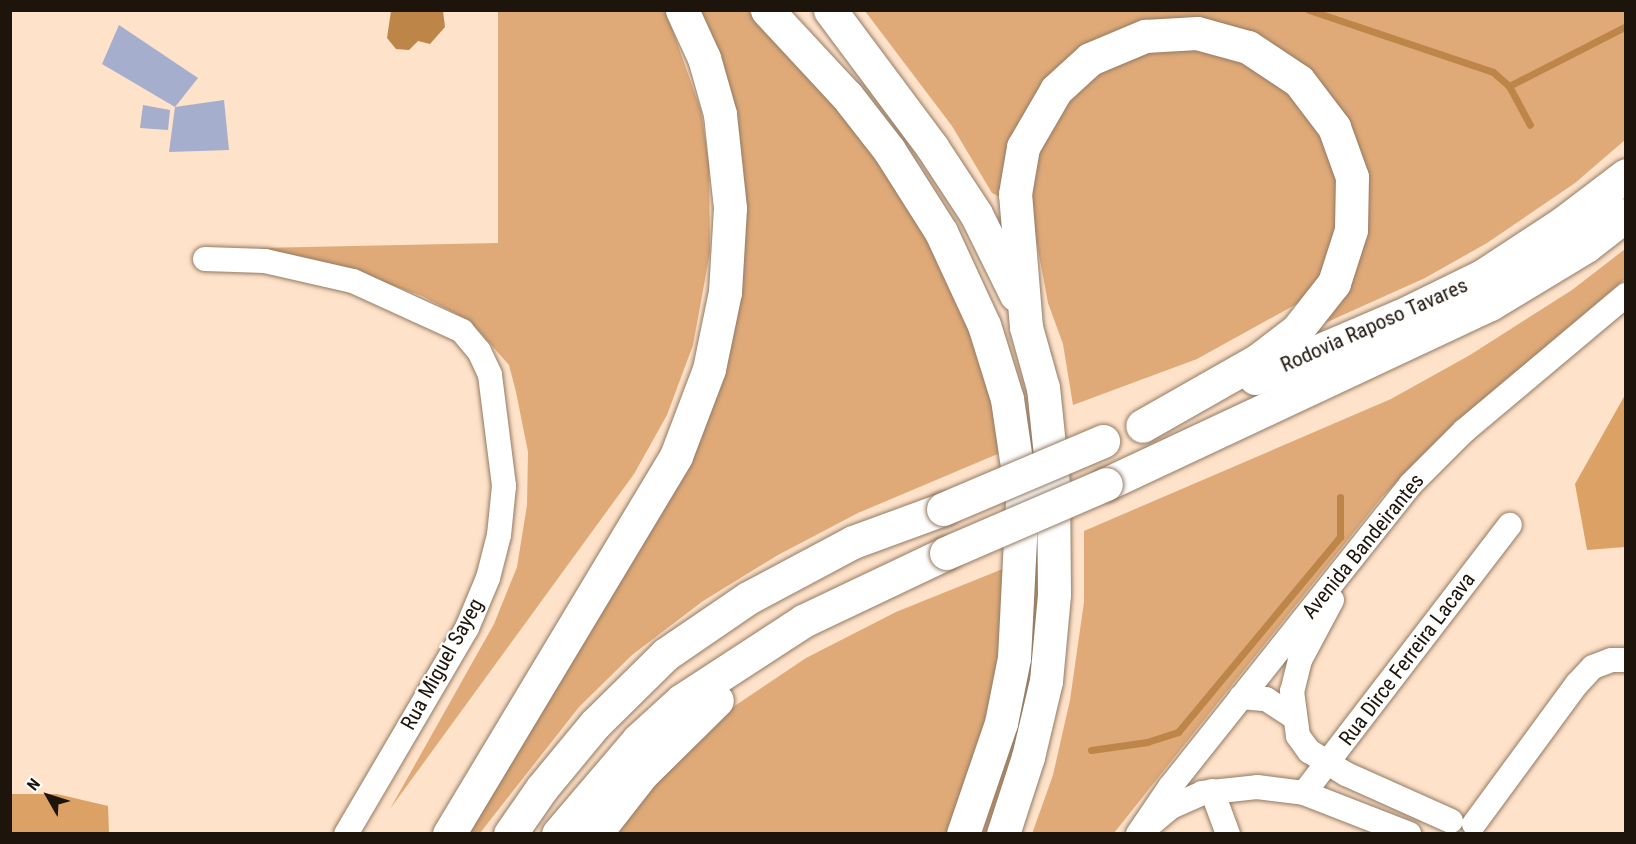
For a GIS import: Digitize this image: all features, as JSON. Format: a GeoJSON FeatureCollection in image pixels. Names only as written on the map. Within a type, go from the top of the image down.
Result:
{"type":"FeatureCollection","features":[{"type":"Feature","properties":{"kind":"highway"},"geometry":{"type":"LineString","coordinates":[[449,834],[676,456],[709,369],[725,291],[730,208],[720,114],[704,58],[682,10]]}},
{"type":"Feature","properties":{"kind":"highway"},"geometry":{"type":"LineString","coordinates":[[767,10],[847,96],[889,150],[941,232],[984,325],[1006,399],[1022,500],[1014,658],[1001,723],[963,834]]}},
{"type":"Feature","properties":{"kind":"highway"},"geometry":{"type":"LineString","coordinates":[[830,10],[939,156],[976,214],[1023,310]]}},
{"type":"Feature","properties":{"kind":"highway"},"geometry":{"type":"LineString","coordinates":[[1003,834],[1028,757],[1046,681],[1054,594],[1053,484],[1043,388],[1023,310],[1015,194],[1023,147],[1056,90],[1089,59],[1145,36],[1197,33],[1248,46],[1299,81],[1334,127],[1352,177],[1351,230],[1334,283],[1298,330],[1258,360],[1142,426]]}},
{"type":"Feature","properties":{"kind":"highway","name":"Rodovia Raposo Tavares"},"geometry":{"type":"LineString","coordinates":[[510,834],[542,788],[595,724],[666,654],[748,598],[853,542],[943,509],[1400,316],[1482,276],[1622,188]]}},
{"type":"Feature","properties":{"kind":"highway","name":"Rodovia Raposo Tavares"},"geometry":{"type":"LineString","coordinates":[[803,621],[946,553],[1106,484],[1491,304],[1586,246],[1622,188]]}},
{"type":"Feature","properties":{"kind":"highway"},"geometry":{"type":"LineString","coordinates":[[558,834],[638,740],[682,700],[803,621]]}},
{"type":"Feature","properties":{"kind":"highway"},"geometry":{"type":"LineString","coordinates":[[595,834],[642,774],[689,724],[803,621]]}},
{"type":"Feature","properties":{"kind":"street","name":"Rua Miguel Sayeg"},"geometry":{"type":"LineString","coordinates":[[205,259],[265,261],[353,281],[462,332],[479,351],[490,375],[504,486],[500,535],[488,578],[466,628],[346,834]]}},
{"type":"Feature","properties":{"kind":"street","name":"Avenida Bandeirantes"},"geometry":{"type":"LineString","coordinates":[[1139,834],[1241,697],[1362,542],[1411,484],[1464,431],[1626,295]]}},
{"type":"Feature","properties":{"kind":"street","name":"Rua Dirce Ferreira Lacava"},"geometry":{"type":"LineString","coordinates":[[1304,793],[1510,525]]}},
{"type":"Feature","properties":{"kind":"street"},"geometry":{"type":"LineString","coordinates":[[1362,542],[1300,660],[1292,691],[1298,736],[1308,751],[1328,763],[1461,828],[1593,667],[1611,660],[1626,660]]}},
{"type":"Feature","properties":{"kind":"street"},"geometry":{"type":"LineString","coordinates":[[1241,697],[1266,699],[1294,717]]}},
{"type":"Feature","properties":{"kind":"street"},"geometry":{"type":"LineString","coordinates":[[1139,834],[1171,807],[1212,791],[1257,787],[1304,793],[1408,834]]}},
{"type":"Feature","properties":{"kind":"street"},"geometry":{"type":"LineString","coordinates":[[1212,791],[1228,834]]}},
{"type":"Feature","properties":{"kind":"shaded area"},"geometry":{"type":"Polygon","coordinates":[[[391,11],[443,11],[445,27],[430,44],[418,41],[409,50],[396,49],[387,38],[391,11]]]}},
{"type":"Feature","properties":{"kind":"shaded area"},"geometry":{"type":"Polygon","coordinates":[[[498,11],[666,11],[701,111],[709,164],[710,252],[693,345],[667,415],[634,474],[390,809],[494,624],[517,567],[527,505],[528,452],[516,392],[509,365],[470,321],[422,296],[349,270],[259,248],[498,243],[498,11]]]}},
{"type":"Feature","properties":{"kind":"shaded area"},"geometry":{"type":"Polygon","coordinates":[[[697,11],[748,11],[837,101],[915,210],[978,337],[1007,450],[858,513],[778,555],[703,601],[632,655],[579,707],[480,833],[461,834],[726,354],[697,11]]]}},
{"type":"Feature","properties":{"kind":"shaded area"},"geometry":{"type":"Polygon","coordinates":[[[865,11],[1625,11],[1625,140],[1575,183],[1487,243],[1425,278],[1314,328],[1365,189],[1257,41],[1113,36],[1008,144],[1000,197],[992,193],[952,126],[865,11]]]}},
{"type":"Feature","properties":{"kind":"shaded area"},"geometry":{"type":"Polygon","coordinates":[[[1161,46],[1203,47],[1246,57],[1317,118],[1340,168],[1333,257],[1311,296],[1197,359],[1073,405],[1063,344],[1048,303],[1028,196],[1035,156],[1056,115],[1083,85],[1120,61],[1161,46]]]}},
{"type":"Feature","properties":{"kind":"shaded area"},"geometry":{"type":"Polygon","coordinates":[[[1625,249],[1625,279],[1446,432],[1382,497],[1114,833],[1032,834],[1053,775],[1070,700],[1084,602],[1084,531],[1391,399],[1470,355],[1572,290],[1625,249]]]}},
{"type":"Feature","properties":{"kind":"shaded area"},"geometry":{"type":"Polygon","coordinates":[[[1625,395],[1625,547],[1587,550],[1575,484],[1625,395]]]}},
{"type":"Feature","properties":{"kind":"shaded area"},"geometry":{"type":"Polygon","coordinates":[[[1048,561],[1042,656],[992,833],[974,834],[1029,566],[1048,561]]]}},
{"type":"Feature","properties":{"kind":"shaded area"},"geometry":{"type":"Polygon","coordinates":[[[1010,566],[987,735],[951,833],[613,834],[672,763],[736,705],[806,658],[896,612],[1010,566]]]}},
{"type":"Feature","properties":{"kind":"shaded area"},"geometry":{"type":"Polygon","coordinates":[[[10,794],[57,794],[108,806],[109,833],[11,833],[10,794]]]}},
{"type":"Feature","properties":{"kind":"building"},"geometry":{"type":"Polygon","coordinates":[[[119,25],[198,78],[175,107],[102,64],[119,25]]]}},
{"type":"Feature","properties":{"kind":"building"},"geometry":{"type":"Polygon","coordinates":[[[224,100],[229,150],[169,152],[175,107],[224,100]]]}},
{"type":"Feature","properties":{"kind":"building"},"geometry":{"type":"Polygon","coordinates":[[[143,105],[170,110],[168,130],[140,128],[143,105]]]}},
{"type":"Feature","properties":{"kind":"waterway"},"geometry":{"type":"LineString","coordinates":[[1309,10],[1493,72],[1509,86],[1530,125]]}},
{"type":"Feature","properties":{"kind":"waterway"},"geometry":{"type":"LineString","coordinates":[[1509,86],[1626,26]]}},
{"type":"Feature","properties":{"kind":"waterway"},"geometry":{"type":"LineString","coordinates":[[1091,750],[1147,742],[1178,732],[1340,537],[1340,497]]}}]}
